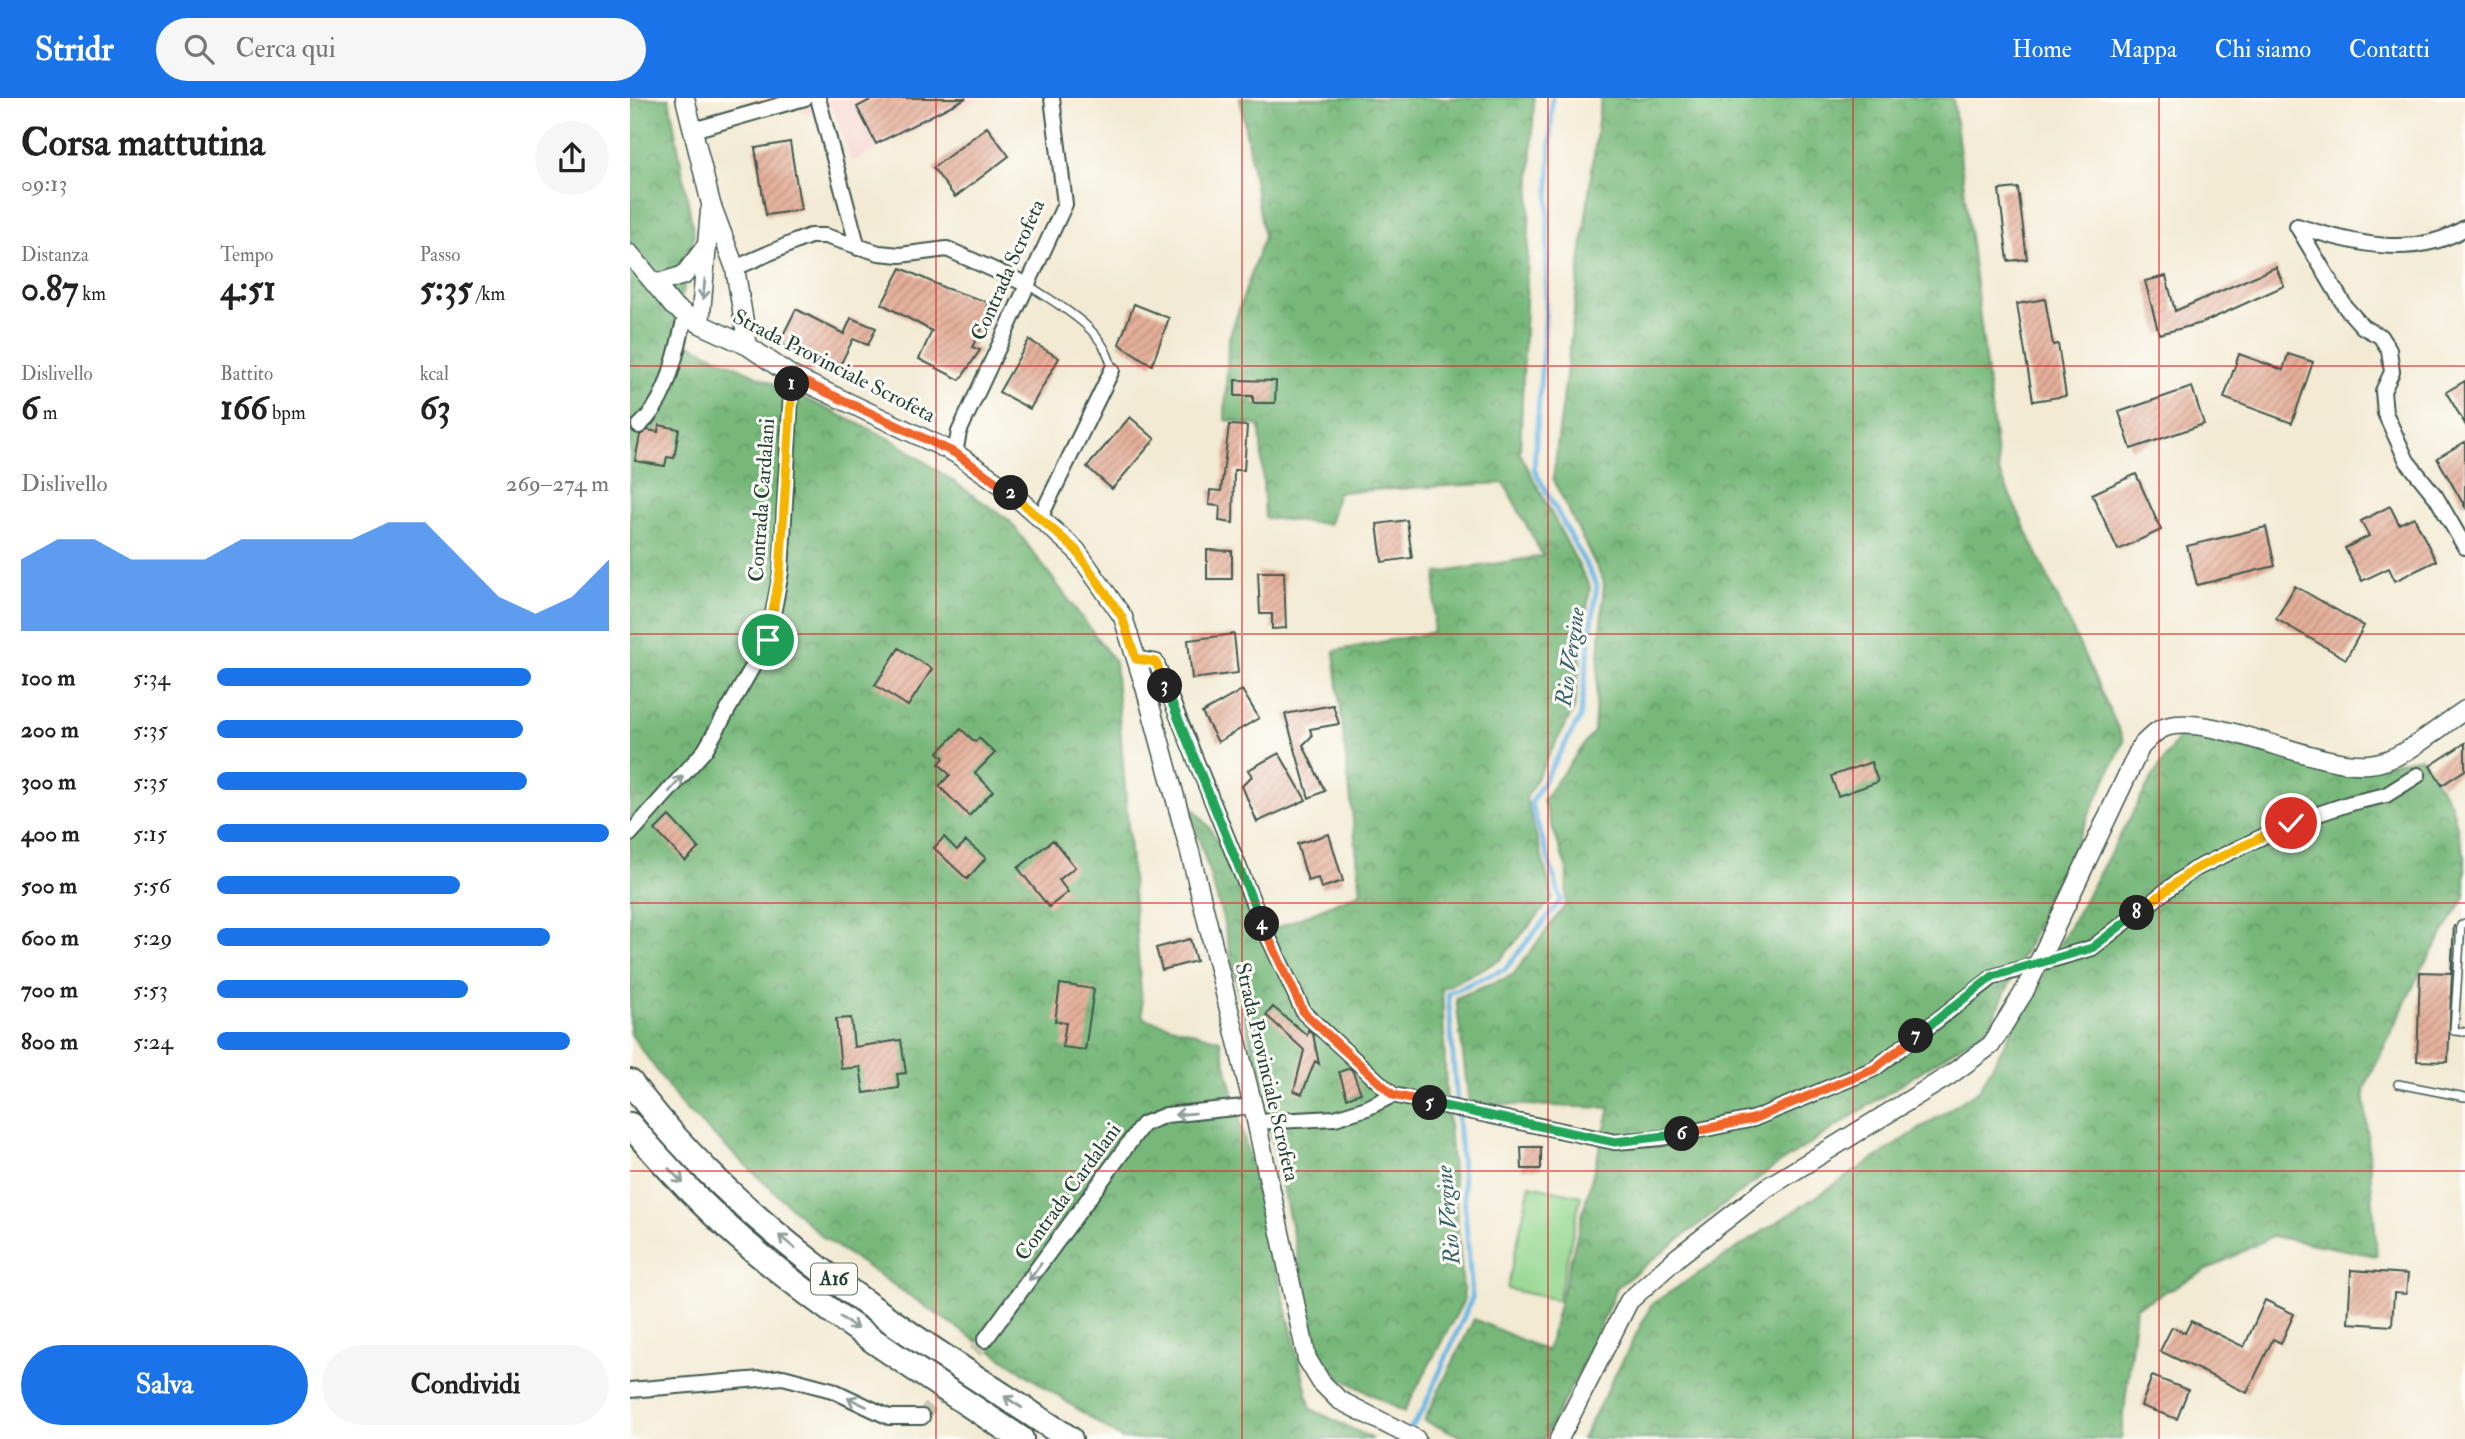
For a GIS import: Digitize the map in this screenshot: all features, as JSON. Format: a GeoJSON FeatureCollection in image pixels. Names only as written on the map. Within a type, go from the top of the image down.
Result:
{"type":"FeatureCollection","features":[{"type":"Feature","properties":{"kind":"highway","name":"A16"},"geometry":{"type":"LineString","coordinates":[[630,1082],[677,1139],[761,1221],[902,1329],[1070,1439]]}},
{"type":"Feature","properties":{"kind":"highway","name":"A16"},"geometry":{"type":"LineString","coordinates":[[630,1125],[700,1200],[792,1281],[887,1350],[1021,1439]]}},
{"type":"Feature","properties":{"kind":"street"},"geometry":{"type":"LineString","coordinates":[[685,98],[711,204],[735,268],[748,346]]}},
{"type":"Feature","properties":{"kind":"street"},"geometry":{"type":"LineString","coordinates":[[693,130],[805,98]]}},
{"type":"Feature","properties":{"kind":"street"},"geometry":{"type":"LineString","coordinates":[[818,98],[858,248]]}},
{"type":"Feature","properties":{"kind":"street","name":"Contrada Scrofeta"},"geometry":{"type":"LineString","coordinates":[[955,453],[959,432],[1065,204],[1052,98]]}},
{"type":"Feature","properties":{"kind":"street"},"geometry":{"type":"LineString","coordinates":[[639,426],[652,414],[665,389],[693,319],[707,245],[711,204]]}},
{"type":"Feature","properties":{"kind":"street"},"geometry":{"type":"LineString","coordinates":[[2465,228],[2422,245],[2395,247],[2360,243],[2297,226],[2346,308],[2362,327],[2380,335],[2389,349],[2392,372],[2383,391],[2385,414],[2407,461],[2436,497],[2465,547]]}},
{"type":"Feature","properties":{"kind":"street"},"geometry":{"type":"LineString","coordinates":[[735,268],[810,236],[825,236],[879,253],[900,255],[947,249],[1028,285]]}},
{"type":"Feature","properties":{"kind":"street"},"geometry":{"type":"LineString","coordinates":[[655,284],[684,275],[707,245]]}},
{"type":"Feature","properties":{"kind":"street","name":"Strada Provinciale Scrofeta"},"geometry":{"type":"LineString","coordinates":[[630,254],[673,306],[693,319],[748,346],[792,376],[955,453],[1006,488],[1076,550],[1122,617],[1136,659],[1196,894],[1223,1013],[1255,1114],[1307,1359],[1321,1382],[1339,1400],[1416,1439]]}},
{"type":"Feature","properties":{"kind":"street"},"geometry":{"type":"LineString","coordinates":[[1040,518],[1112,370]]}},
{"type":"Feature","properties":{"kind":"street","name":"Contrada Cardalani"},"geometry":{"type":"LineString","coordinates":[[630,834],[705,750],[768,640],[780,572],[792,376]]}},
{"type":"Feature","properties":{"kind":"street"},"geometry":{"type":"LineString","coordinates":[[1136,659],[1156,662],[1259,917],[1304,1013],[1393,1095],[1615,1142],[1662,1138],[1753,1119],[1874,1069],[1993,976],[2092,948],[2193,870],[2291,823],[2386,794],[2418,775]]}},
{"type":"Feature","properties":{"kind":"street"},"geometry":{"type":"LineString","coordinates":[[1559,1439],[1629,1301],[1679,1256],[1768,1187],[1950,1074],[1991,1045],[2024,992],[2141,747],[2161,729],[2184,724],[2225,730],[2318,759],[2368,764],[2393,759],[2465,710]]}},
{"type":"Feature","properties":{"kind":"street","name":"Contrada Cardalani"},"geometry":{"type":"LineString","coordinates":[[985,1340],[1143,1124],[1166,1115],[1255,1114],[1335,1118],[1367,1108],[1393,1095]]}},
{"type":"Feature","properties":{"kind":"street"},"geometry":{"type":"LineString","coordinates":[[630,1390],[783,1377],[832,1390],[889,1417],[922,1416]]}},
{"type":"Feature","properties":{"kind":"lane"},"geometry":{"type":"LineString","coordinates":[[1028,285],[1095,333],[1106,348],[1112,370]]}},
{"type":"Feature","properties":{"kind":"lane"},"geometry":{"type":"LineString","coordinates":[[2465,923],[2461,925],[2454,1031],[2465,1032]]}},
{"type":"Feature","properties":{"kind":"lane"},"geometry":{"type":"LineString","coordinates":[[2398,1084],[2465,1097]]}},
{"type":"Feature","properties":{"kind":"shaded area"},"geometry":{"type":"Polygon","coordinates":[[[799,98],[981,98],[852,162],[831,106],[805,115],[799,98]]]}},
{"type":"Feature","properties":{"kind":"green space"},"geometry":{"type":"Polygon","coordinates":[[[630,98],[669,98],[694,235],[674,337],[893,440],[1009,520],[1115,662],[1143,1018],[1220,1040],[1311,1409],[1373,1439],[1122,1439],[824,1238],[682,1106],[630,1033],[630,98]]]}},
{"type":"Feature","properties":{"kind":"green space"},"geometry":{"type":"Polygon","coordinates":[[[1240,98],[1534,98],[1520,453],[1590,587],[1574,709],[1526,798],[1553,898],[1500,960],[1442,989],[1446,1092],[1464,1300],[1404,1412],[1337,1376],[1320,1356],[1222,915],[1188,802],[1209,827],[1272,930],[1361,892],[1334,651],[1433,632],[1437,573],[1543,556],[1504,483],[1338,492],[1329,524],[1265,518],[1260,426],[1225,420],[1228,341],[1264,237],[1240,98]]]}},
{"type":"Feature","properties":{"kind":"green space"},"geometry":{"type":"Polygon","coordinates":[[[1601,98],[1953,98],[1999,472],[2124,741],[1989,1027],[1771,1169],[1617,1287],[1585,1360],[1544,1439],[1468,1439],[1424,1421],[1474,1319],[1547,1351],[1610,1108],[1469,1103],[1456,998],[1513,975],[1566,904],[1567,870],[1543,800],[1594,731],[1604,582],[1553,479],[1601,98]]]}},
{"type":"Feature","properties":{"kind":"green space"},"geometry":{"type":"Polygon","coordinates":[[[2180,735],[2349,771],[2421,757],[2451,804],[2465,857],[2465,897],[2420,972],[2364,1089],[2377,1256],[2272,1236],[2136,1307],[2121,1439],[1582,1439],[1652,1304],[1979,1090],[2152,778],[2180,735]]]}},
{"type":"Feature","properties":{"kind":"green space"},"geometry":{"type":"Polygon","coordinates":[[[1530,1185],[1581,1196],[1558,1300],[1507,1289],[1530,1185]]]}},
{"type":"Feature","properties":{"kind":"building"},"geometry":{"type":"Polygon","coordinates":[[[874,98],[966,98],[876,144],[857,107],[874,98]]]}},
{"type":"Feature","properties":{"kind":"building"},"geometry":{"type":"Polygon","coordinates":[[[987,127],[1009,156],[955,197],[933,168],[987,127]]]}},
{"type":"Feature","properties":{"kind":"building"},"geometry":{"type":"Polygon","coordinates":[[[790,142],[801,210],[766,215],[755,148],[790,142]]]}},
{"type":"Feature","properties":{"kind":"building"},"geometry":{"type":"Polygon","coordinates":[[[2018,188],[2027,259],[2008,261],[1999,190],[2018,188]]]}},
{"type":"Feature","properties":{"kind":"building"},"geometry":{"type":"Polygon","coordinates":[[[2276,267],[2284,286],[2202,323],[2159,334],[2145,281],[2166,276],[2175,311],[2276,267]]]}},
{"type":"Feature","properties":{"kind":"building"},"geometry":{"type":"Polygon","coordinates":[[[901,268],[945,288],[987,302],[988,317],[972,347],[980,350],[960,380],[919,359],[932,331],[882,304],[901,268]]]}},
{"type":"Feature","properties":{"kind":"building"},"geometry":{"type":"Polygon","coordinates":[[[2045,299],[2053,345],[2058,344],[2066,396],[2033,401],[2017,304],[2045,299]]]}},
{"type":"Feature","properties":{"kind":"building"},"geometry":{"type":"Polygon","coordinates":[[[1134,304],[1169,318],[1152,365],[1119,344],[1134,304]]]}},
{"type":"Feature","properties":{"kind":"building"},"geometry":{"type":"Polygon","coordinates":[[[796,309],[844,334],[851,318],[876,328],[868,345],[853,339],[837,372],[779,343],[796,309]]]}},
{"type":"Feature","properties":{"kind":"building"},"geometry":{"type":"Polygon","coordinates":[[[1029,340],[1059,358],[1030,409],[999,392],[1029,340]]]}},
{"type":"Feature","properties":{"kind":"building"},"geometry":{"type":"Polygon","coordinates":[[[2239,354],[2283,370],[2288,354],[2313,362],[2292,423],[2224,398],[2239,354]]]}},
{"type":"Feature","properties":{"kind":"building"},"geometry":{"type":"Polygon","coordinates":[[[1235,380],[1276,381],[1275,403],[1253,403],[1253,396],[1235,396],[1235,380]]]}},
{"type":"Feature","properties":{"kind":"building"},"geometry":{"type":"Polygon","coordinates":[[[2465,381],[2465,424],[2446,392],[2465,381]]]}},
{"type":"Feature","properties":{"kind":"building"},"geometry":{"type":"Polygon","coordinates":[[[2192,387],[2204,424],[2131,449],[2119,412],[2192,387]]]}},
{"type":"Feature","properties":{"kind":"building"},"geometry":{"type":"Polygon","coordinates":[[[1130,417],[1155,439],[1112,489],[1087,467],[1130,417]]]}},
{"type":"Feature","properties":{"kind":"building"},"geometry":{"type":"Polygon","coordinates":[[[659,425],[679,429],[674,458],[667,457],[665,466],[635,461],[640,435],[648,430],[658,432],[659,425]]]}},
{"type":"Feature","properties":{"kind":"building"},"geometry":{"type":"Polygon","coordinates":[[[1229,425],[1247,426],[1244,470],[1234,470],[1233,523],[1219,521],[1220,506],[1209,505],[1210,490],[1221,491],[1229,425]]]}},
{"type":"Feature","properties":{"kind":"building"},"geometry":{"type":"Polygon","coordinates":[[[2465,442],[2465,507],[2437,458],[2465,442]]]}},
{"type":"Feature","properties":{"kind":"building"},"geometry":{"type":"Polygon","coordinates":[[[2136,474],[2161,530],[2118,550],[2092,494],[2136,474]]]}},
{"type":"Feature","properties":{"kind":"building"},"geometry":{"type":"Polygon","coordinates":[[[2390,506],[2399,524],[2414,517],[2436,561],[2395,581],[2389,568],[2362,581],[2345,548],[2369,536],[2361,521],[2390,506]]]}},
{"type":"Feature","properties":{"kind":"building"},"geometry":{"type":"Polygon","coordinates":[[[1407,520],[1412,558],[1382,562],[1377,524],[1407,520]]]}},
{"type":"Feature","properties":{"kind":"building"},"geometry":{"type":"Polygon","coordinates":[[[2266,527],[2275,566],[2197,585],[2187,546],[2266,527]]]}},
{"type":"Feature","properties":{"kind":"building"},"geometry":{"type":"Polygon","coordinates":[[[1207,550],[1232,551],[1232,579],[1207,579],[1207,550]]]}},
{"type":"Feature","properties":{"kind":"building"},"geometry":{"type":"Polygon","coordinates":[[[1258,572],[1284,572],[1286,628],[1272,629],[1272,614],[1260,614],[1258,572]]]}},
{"type":"Feature","properties":{"kind":"building"},"geometry":{"type":"Polygon","coordinates":[[[2295,586],[2364,626],[2346,659],[2276,619],[2295,586]]]}},
{"type":"Feature","properties":{"kind":"building"},"geometry":{"type":"Polygon","coordinates":[[[1234,634],[1238,673],[1192,679],[1188,640],[1234,634]]]}},
{"type":"Feature","properties":{"kind":"building"},"geometry":{"type":"Polygon","coordinates":[[[899,648],[932,669],[908,706],[875,685],[899,648]]]}},
{"type":"Feature","properties":{"kind":"building"},"geometry":{"type":"Polygon","coordinates":[[[1242,690],[1259,718],[1218,742],[1202,713],[1242,690]]]}},
{"type":"Feature","properties":{"kind":"building"},"geometry":{"type":"Polygon","coordinates":[[[1333,705],[1339,724],[1310,729],[1312,736],[1303,745],[1325,791],[1309,798],[1285,714],[1333,705]]]}},
{"type":"Feature","properties":{"kind":"building"},"geometry":{"type":"Polygon","coordinates":[[[961,729],[975,742],[979,738],[995,753],[975,773],[993,791],[969,816],[939,786],[950,775],[939,764],[944,758],[938,752],[961,729]]]}},
{"type":"Feature","properties":{"kind":"building"},"geometry":{"type":"Polygon","coordinates":[[[2465,743],[2465,770],[2442,785],[2430,766],[2465,743]]]}},
{"type":"Feature","properties":{"kind":"building"},"geometry":{"type":"Polygon","coordinates":[[[1279,753],[1306,800],[1257,822],[1242,786],[1252,776],[1248,770],[1279,753]]]}},
{"type":"Feature","properties":{"kind":"building"},"geometry":{"type":"Polygon","coordinates":[[[1871,762],[1878,782],[1838,796],[1831,776],[1871,762]]]}},
{"type":"Feature","properties":{"kind":"building"},"geometry":{"type":"Polygon","coordinates":[[[669,816],[699,848],[685,861],[655,830],[669,816]]]}},
{"type":"Feature","properties":{"kind":"building"},"geometry":{"type":"Polygon","coordinates":[[[1329,834],[1343,881],[1321,888],[1318,878],[1308,881],[1297,844],[1329,834]]]}},
{"type":"Feature","properties":{"kind":"building"},"geometry":{"type":"Polygon","coordinates":[[[944,837],[957,850],[966,841],[986,858],[967,879],[934,848],[944,837]]]}},
{"type":"Feature","properties":{"kind":"building"},"geometry":{"type":"Polygon","coordinates":[[[1053,840],[1075,867],[1059,880],[1068,892],[1049,907],[1018,868],[1053,840]]]}},
{"type":"Feature","properties":{"kind":"building"},"geometry":{"type":"Polygon","coordinates":[[[2454,925],[2448,1062],[2417,1061],[2420,972],[2451,973],[2454,925]]]}},
{"type":"Feature","properties":{"kind":"building"},"geometry":{"type":"Polygon","coordinates":[[[1190,939],[1196,961],[1162,970],[1156,948],[1190,939]]]}},
{"type":"Feature","properties":{"kind":"building"},"geometry":{"type":"Polygon","coordinates":[[[1060,984],[1094,989],[1085,1050],[1062,1047],[1066,1023],[1055,1021],[1060,984]]]}},
{"type":"Feature","properties":{"kind":"building"},"geometry":{"type":"Polygon","coordinates":[[[1273,1007],[1307,1035],[1308,1030],[1313,1034],[1319,1064],[1315,1061],[1302,1094],[1294,1091],[1304,1050],[1266,1015],[1273,1007]]]}},
{"type":"Feature","properties":{"kind":"building"},"geometry":{"type":"Polygon","coordinates":[[[851,1018],[854,1047],[901,1040],[906,1073],[897,1074],[899,1088],[864,1093],[860,1067],[841,1069],[836,1019],[851,1018]]]}},
{"type":"Feature","properties":{"kind":"building"},"geometry":{"type":"Polygon","coordinates":[[[1350,1068],[1361,1093],[1347,1098],[1339,1072],[1350,1068]]]}},
{"type":"Feature","properties":{"kind":"building"},"geometry":{"type":"Polygon","coordinates":[[[1521,1147],[1541,1147],[1541,1169],[1522,1169],[1521,1147]]]}},
{"type":"Feature","properties":{"kind":"building"},"geometry":{"type":"Polygon","coordinates":[[[2351,1270],[2408,1274],[2406,1294],[2394,1293],[2392,1326],[2348,1323],[2351,1270]]]}},
{"type":"Feature","properties":{"kind":"building"},"geometry":{"type":"Polygon","coordinates":[[[2265,1300],[2294,1314],[2281,1343],[2273,1339],[2247,1393],[2160,1351],[2172,1327],[2185,1333],[2191,1321],[2244,1347],[2265,1300]]]}},
{"type":"Feature","properties":{"kind":"building"},"geometry":{"type":"Polygon","coordinates":[[[2152,1376],[2188,1390],[2177,1419],[2141,1406],[2152,1376]]]}},
{"type":"Feature","properties":{"kind":"waterway","name":"Rio Vergine"},"geometry":{"type":"LineString","coordinates":[[1409,1431],[1423,1410],[1472,1298],[1448,993],[1505,969],[1561,900],[1531,803],[1580,718],[1597,585],[1534,469],[1545,319],[1552,98]]}},
{"type":"Feature","properties":{"kind":"tunnel"},"geometry":{"type":"LineString","coordinates":[[922,1417],[985,1340]]}},
{"type":"Feature","properties":{"kind":"route"},"geometry":{"type":"LineString","coordinates":[[768,640],[780,572],[792,376],[955,453],[1006,488],[1076,550],[1122,617],[1136,659],[1156,662],[1259,917],[1304,1013],[1393,1095],[1615,1142],[1662,1138],[1753,1119],[1874,1069],[1993,976],[2092,948],[2193,870],[2291,823]]}}]}
